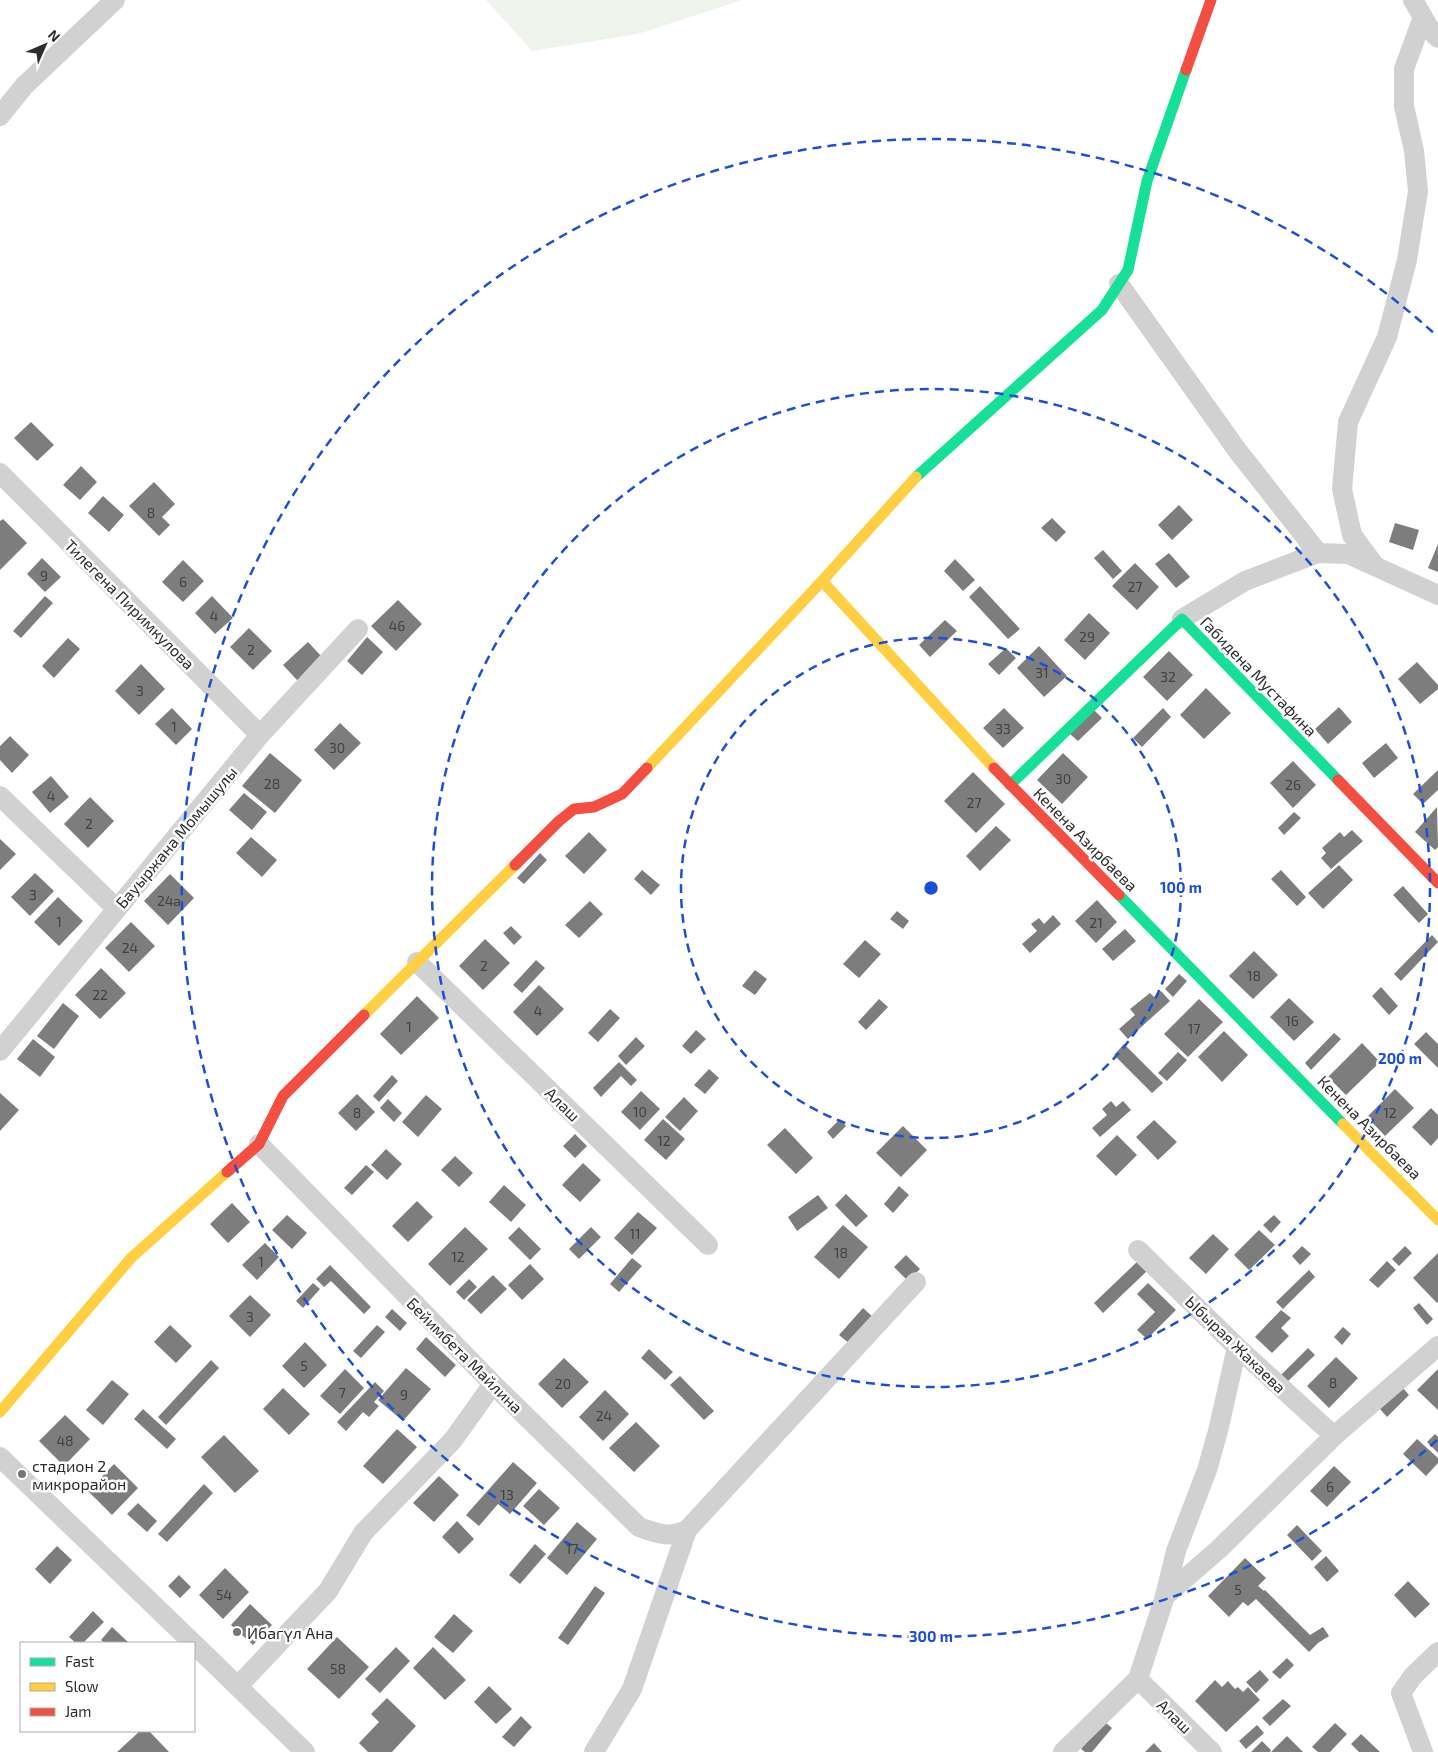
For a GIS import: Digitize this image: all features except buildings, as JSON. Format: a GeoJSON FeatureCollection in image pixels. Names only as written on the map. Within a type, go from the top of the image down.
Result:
{"type":"FeatureCollection","features":[{"type":"Feature","properties":{"kind":"street"},"geometry":{"type":"LineString","coordinates":[[0,116],[24,86],[115,0]]}},
{"type":"Feature","properties":{"kind":"street"},"geometry":{"type":"LineString","coordinates":[[0,1412],[132,1258],[259,1144],[283,1096],[417,962],[559,821],[574,809],[594,807],[622,794],[914,480],[1102,310],[1128,270],[1147,181],[1211,0]]}},
{"type":"Feature","properties":{"kind":"street"},"geometry":{"type":"LineString","coordinates":[[1418,8],[1431,31],[1438,38]]}},
{"type":"Feature","properties":{"kind":"street"},"geometry":{"type":"LineString","coordinates":[[1375,566],[1352,535],[1342,489],[1348,422],[1387,338],[1407,260],[1418,191],[1414,151],[1404,106],[1404,69],[1418,8]]}},
{"type":"Feature","properties":{"kind":"street"},"geometry":{"type":"LineString","coordinates":[[1119,284],[1237,450],[1318,553]]}},
{"type":"Feature","properties":{"kind":"street","name":"Тилегена Пиримкулова"},"geometry":{"type":"LineString","coordinates":[[0,473],[260,735]]}},
{"type":"Feature","properties":{"kind":"street"},"geometry":{"type":"LineString","coordinates":[[1182,619],[1245,580],[1318,553],[1348,554],[1438,595]]}},
{"type":"Feature","properties":{"kind":"street","name":"Кенена Азирбаева"},"geometry":{"type":"LineString","coordinates":[[822,581],[1010,785],[1438,1220]]}},
{"type":"Feature","properties":{"kind":"street","name":"Габидена Мустафина"},"geometry":{"type":"LineString","coordinates":[[1010,785],[1182,619],[1438,883]]}},
{"type":"Feature","properties":{"kind":"street","name":"Бауыржана Момышулы"},"geometry":{"type":"LineString","coordinates":[[0,1051],[260,735],[358,629]]}},
{"type":"Feature","properties":{"kind":"street"},"geometry":{"type":"LineString","coordinates":[[0,796],[117,908]]}},
{"type":"Feature","properties":{"kind":"street","name":"Алаш"},"geometry":{"type":"LineString","coordinates":[[417,962],[708,1245]]}},
{"type":"Feature","properties":{"kind":"street","name":"Бейимбета Майлина"},"geometry":{"type":"LineString","coordinates":[[259,1144],[493,1384],[639,1527],[655,1533],[673,1536],[687,1530]]}},
{"type":"Feature","properties":{"kind":"street","name":"Ыбырая Жакаева"},"geometry":{"type":"LineString","coordinates":[[1138,1250],[1238,1347],[1334,1436]]}},
{"type":"Feature","properties":{"kind":"street"},"geometry":{"type":"LineString","coordinates":[[594,1752],[632,1689],[687,1530],[916,1282]]}},
{"type":"Feature","properties":{"kind":"street"},"geometry":{"type":"LineString","coordinates":[[1165,1596],[1220,1549],[1334,1436],[1438,1346]]}},
{"type":"Feature","properties":{"kind":"street"},"geometry":{"type":"LineString","coordinates":[[1062,1752],[1138,1679],[1165,1596],[1176,1551],[1207,1470],[1238,1347]]}},
{"type":"Feature","properties":{"kind":"street"},"geometry":{"type":"LineString","coordinates":[[238,1686],[328,1592],[363,1533],[453,1440],[493,1384]]}},
{"type":"Feature","properties":{"kind":"street"},"geometry":{"type":"LineString","coordinates":[[0,1457],[193,1642]]}},
{"type":"Feature","properties":{"kind":"street"},"geometry":{"type":"LineString","coordinates":[[195,1644],[305,1752]]}},
{"type":"Feature","properties":{"kind":"street"},"geometry":{"type":"LineString","coordinates":[[1423,1752],[1400,1693],[1410,1680],[1438,1652]]}},
{"type":"Feature","properties":{"kind":"street","name":"Алаш"},"geometry":{"type":"LineString","coordinates":[[1138,1679],[1212,1752]]}},
{"type":"Feature","properties":{"kind":"shaded area"},"geometry":{"type":"Polygon","coordinates":[[[486,0],[742,0],[638,34],[532,51],[486,0]]]}},
{"type":"Feature","properties":{"kind":"traffic: fast"},"geometry":{"type":"LineString","coordinates":[[916,477],[1102,310],[1128,270],[1147,181],[1186,70]]}},
{"type":"Feature","properties":{"kind":"traffic: fast"},"geometry":{"type":"LineString","coordinates":[[1010,785],[1182,619],[1338,780]]}},
{"type":"Feature","properties":{"kind":"traffic: fast"},"geometry":{"type":"LineString","coordinates":[[1119,895],[1343,1124]]}},
{"type":"Feature","properties":{"kind":"traffic: slow"},"geometry":{"type":"LineString","coordinates":[[647,768],[822,581],[916,477]]}},
{"type":"Feature","properties":{"kind":"traffic: slow"},"geometry":{"type":"LineString","coordinates":[[822,581],[994,768]]}},
{"type":"Feature","properties":{"kind":"traffic: slow"},"geometry":{"type":"LineString","coordinates":[[364,1015],[515,865]]}},
{"type":"Feature","properties":{"kind":"traffic: slow"},"geometry":{"type":"LineString","coordinates":[[1343,1124],[1438,1220]]}},
{"type":"Feature","properties":{"kind":"traffic: slow"},"geometry":{"type":"LineString","coordinates":[[0,1412],[131,1258],[227,1172]]}},
{"type":"Feature","properties":{"kind":"traffic: jam"},"geometry":{"type":"LineString","coordinates":[[1186,70],[1211,0]]}},
{"type":"Feature","properties":{"kind":"traffic: jam"},"geometry":{"type":"LineString","coordinates":[[515,865],[559,821],[574,809],[594,807],[622,794],[647,768]]}},
{"type":"Feature","properties":{"kind":"traffic: jam"},"geometry":{"type":"LineString","coordinates":[[994,768],[1119,895]]}},
{"type":"Feature","properties":{"kind":"traffic: jam"},"geometry":{"type":"LineString","coordinates":[[1338,780],[1438,883]]}},
{"type":"Feature","properties":{"kind":"traffic: jam"},"geometry":{"type":"LineString","coordinates":[[227,1172],[259,1144],[283,1096],[364,1015]]}},
{"type":"Feature","properties":{"kind":"place","name":"стадион 2 микрорайон"},"geometry":{"type":"Point","coordinates":[22,1474]}},
{"type":"Feature","properties":{"kind":"place","name":"Ибагүл Ана"},"geometry":{"type":"Point","coordinates":[237,1632]}}]}
